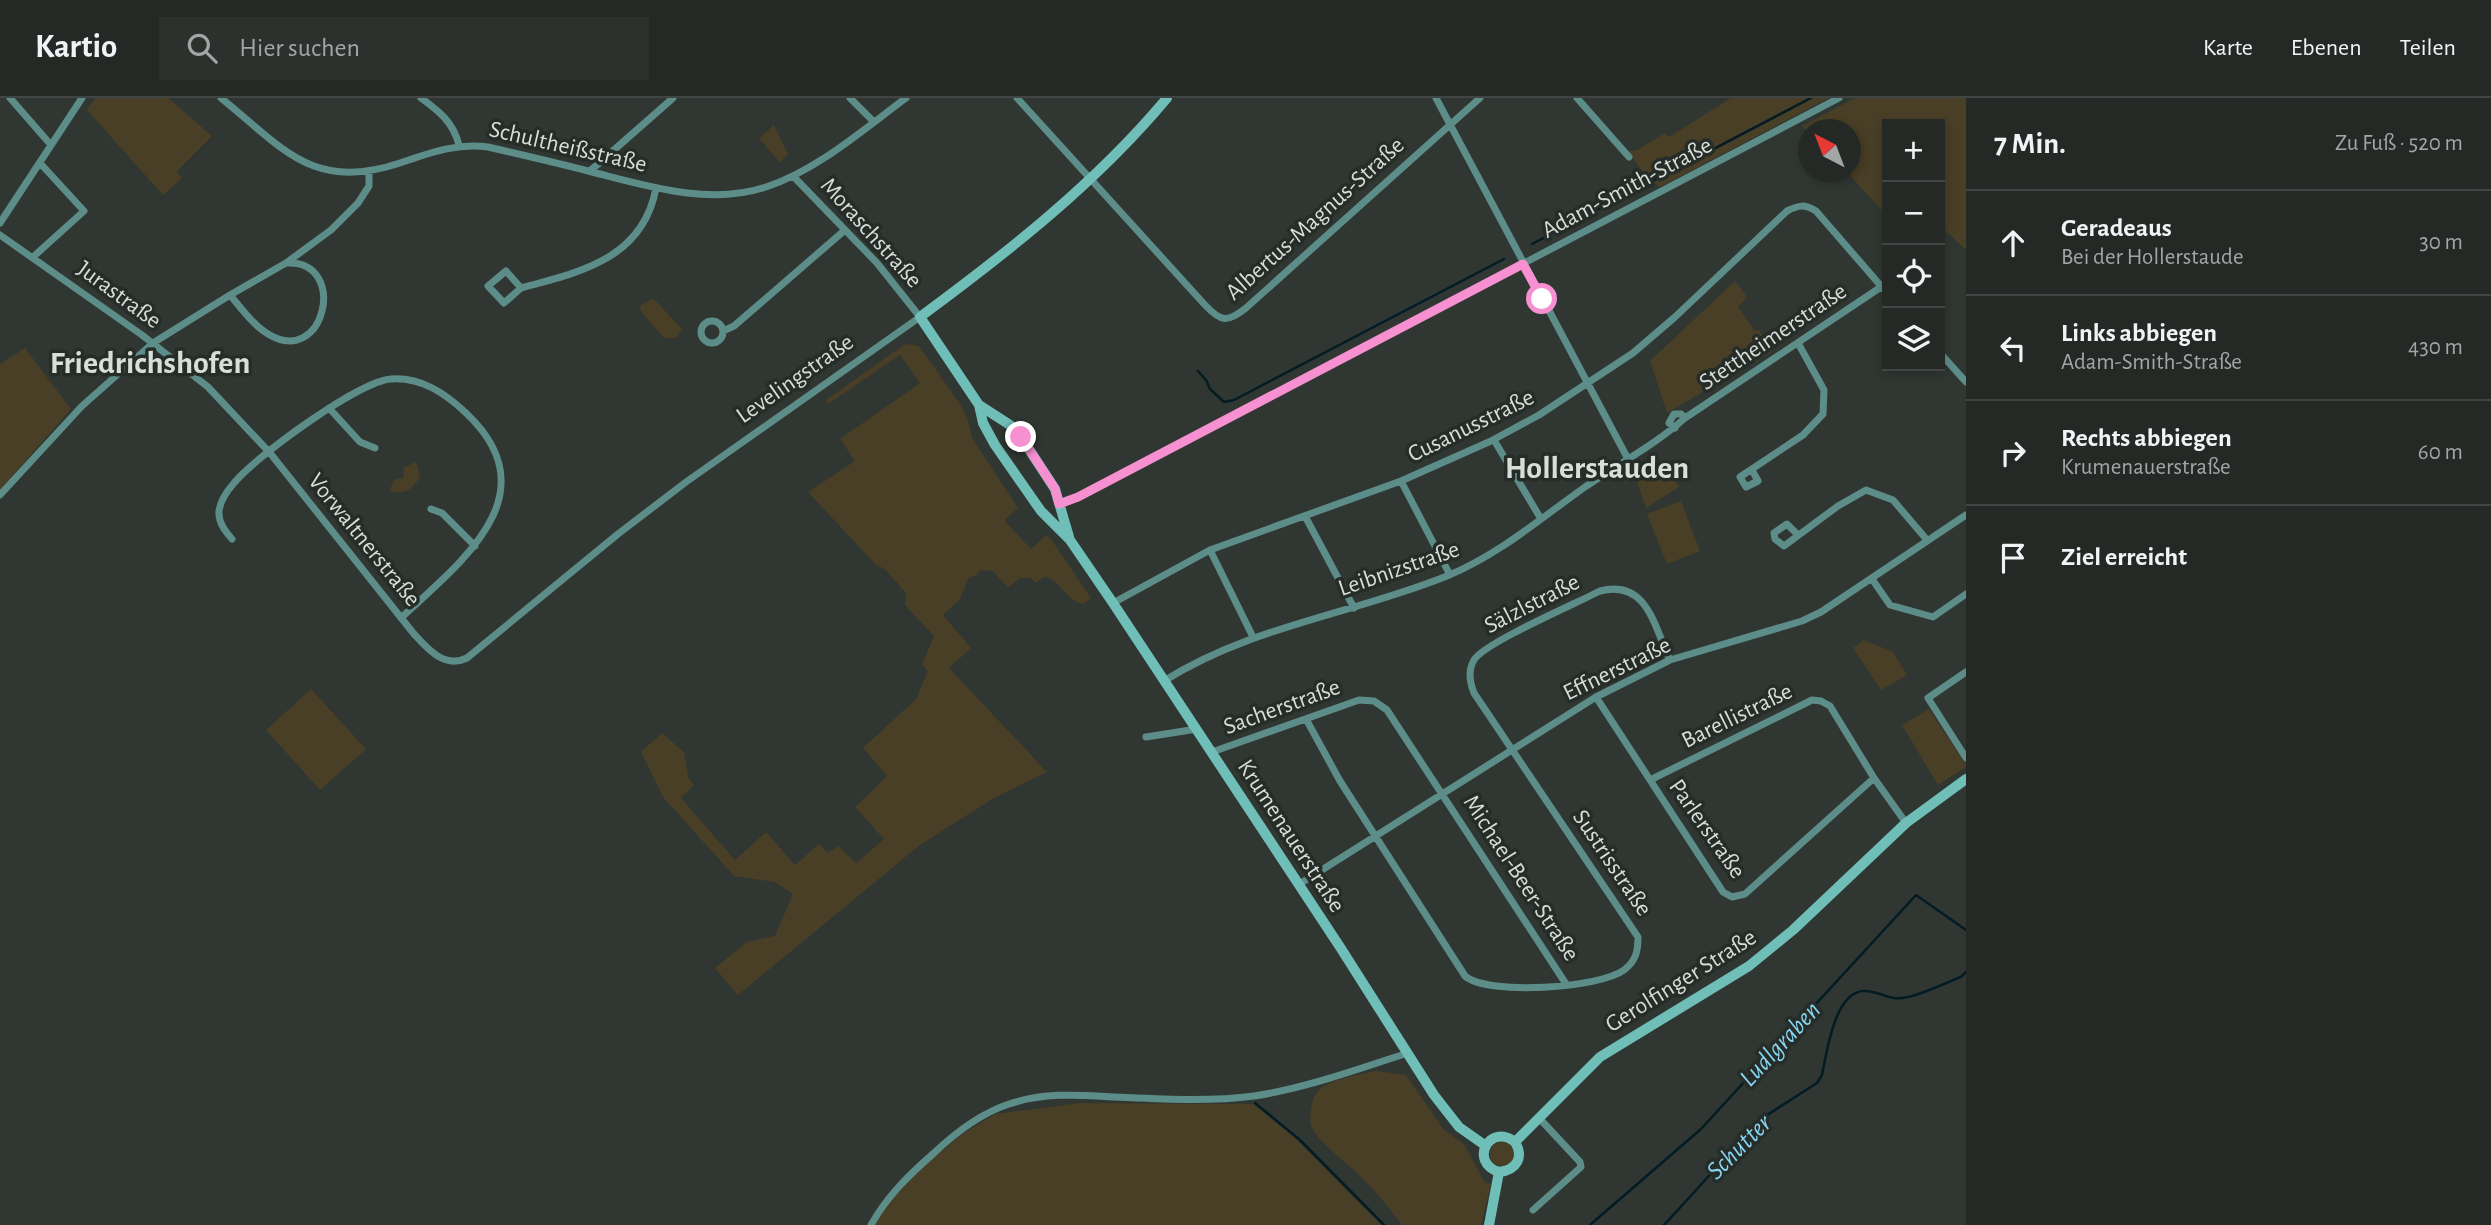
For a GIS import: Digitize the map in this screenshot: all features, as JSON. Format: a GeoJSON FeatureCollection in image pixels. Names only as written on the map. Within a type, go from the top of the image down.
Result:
{"type":"FeatureCollection","features":[{"type":"Feature","properties":{"kind":"street"},"geometry":{"type":"LineString","coordinates":[[10,98],[51,145]]}},
{"type":"Feature","properties":{"kind":"street"},"geometry":{"type":"LineString","coordinates":[[0,223],[82,98]]}},
{"type":"Feature","properties":{"kind":"street","name":"Schultheißstraße"},"geometry":{"type":"LineString","coordinates":[[221,98],[287,152],[307,164],[341,173],[369,172],[459,145],[488,147],[656,188],[725,194],[757,190],[793,176],[906,98]]}},
{"type":"Feature","properties":{"kind":"street"},"geometry":{"type":"LineString","coordinates":[[850,98],[874,122]]}},
{"type":"Feature","properties":{"kind":"street"},"geometry":{"type":"LineString","coordinates":[[1017,98],[1090,178]]}},
{"type":"Feature","properties":{"kind":"street","name":"Levelingstraße"},"geometry":{"type":"LineString","coordinates":[[430,651],[450,661],[467,658],[686,482],[920,317],[1011,249],[1090,178],[1167,98]]}},
{"type":"Feature","properties":{"kind":"street"},"geometry":{"type":"LineString","coordinates":[[1436,98],[1628,459]]}},
{"type":"Feature","properties":{"kind":"street"},"geometry":{"type":"LineString","coordinates":[[1450,125],[1480,98]]}},
{"type":"Feature","properties":{"kind":"street"},"geometry":{"type":"LineString","coordinates":[[1577,98],[1629,157]]}},
{"type":"Feature","properties":{"kind":"street","name":"Adam-Smith-Straße"},"geometry":{"type":"LineString","coordinates":[[1059,504],[1098,487],[1839,98]]}},
{"type":"Feature","properties":{"kind":"street"},"geometry":{"type":"LineString","coordinates":[[424,99],[451,124],[459,145]]}},
{"type":"Feature","properties":{"kind":"street"},"geometry":{"type":"LineString","coordinates":[[590,172],[671,99]]}},
{"type":"Feature","properties":{"kind":"street","name":"Albertus-Magnus-Straße"},"geometry":{"type":"LineString","coordinates":[[1090,178],[1215,316],[1226,320],[1234,318],[1246,309],[1450,125]]}},
{"type":"Feature","properties":{"kind":"street"},"geometry":{"type":"LineString","coordinates":[[33,257],[84,211],[40,163]]}},
{"type":"Feature","properties":{"kind":"street"},"geometry":{"type":"LineString","coordinates":[[0,495],[82,406],[153,344],[286,263],[331,230],[358,203],[369,186],[369,172]]}},
{"type":"Feature","properties":{"kind":"street","name":"Moraschstraße"},"geometry":{"type":"LineString","coordinates":[[793,176],[891,279],[920,317]]}},
{"type":"Feature","properties":{"kind":"street"},"geometry":{"type":"LineString","coordinates":[[521,288],[506,271],[488,286],[504,303],[521,288],[594,266],[614,254],[643,223],[653,203],[656,188]]}},
{"type":"Feature","properties":{"kind":"street","name":"Cusanusstraße"},"geometry":{"type":"LineString","coordinates":[[1113,603],[1210,550],[1401,481],[1494,440],[1587,385],[1633,353],[1787,211],[1799,205],[1806,205],[1816,211],[1882,284]]}},
{"type":"Feature","properties":{"kind":"street"},"geometry":{"type":"LineString","coordinates":[[723,331],[734,326],[845,230]]}},
{"type":"Feature","properties":{"kind":"street","name":"Jurastraße"},"geometry":{"type":"LineString","coordinates":[[0,234],[208,387],[270,453]]}},
{"type":"Feature","properties":{"kind":"street"},"geometry":{"type":"LineString","coordinates":[[230,295],[268,334],[276,338],[293,340],[309,333],[323,314],[321,285],[313,271],[306,266],[286,263]]}},
{"type":"Feature","properties":{"kind":"street","name":"Stettheimerstraße"},"geometry":{"type":"LineString","coordinates":[[1628,459],[1675,428],[1669,422],[1674,414],[1681,414],[1685,418],[1882,290]]}},
{"type":"Feature","properties":{"kind":"street","name":"Krumenauerstraße"},"geometry":{"type":"LineString","coordinates":[[920,317],[979,405],[989,434],[1041,511],[1070,540],[1113,603],[1450,1117],[1459,1127],[1486,1146]]}},
{"type":"Feature","properties":{"kind":"street"},"geometry":{"type":"LineString","coordinates":[[1752,470],[1803,435],[1823,414],[1824,390],[1798,343]]}},
{"type":"Feature","properties":{"kind":"street"},"geometry":{"type":"LineString","coordinates":[[1945,358],[1964,377]]}},
{"type":"Feature","properties":{"kind":"street"},"geometry":{"type":"LineString","coordinates":[[232,539],[222,528],[218,513],[223,498],[234,483],[270,453],[329,408],[372,384],[388,379],[406,379],[426,384],[442,393],[471,418],[495,451],[502,479],[501,492],[493,519],[474,546],[401,618]]}},
{"type":"Feature","properties":{"kind":"street","name":"Krumenauerstraße"},"geometry":{"type":"LineString","coordinates":[[979,405],[1004,421],[1021,437],[1055,489],[1070,540]]}},
{"type":"Feature","properties":{"kind":"street"},"geometry":{"type":"LineString","coordinates":[[329,408],[360,442],[375,448]]}},
{"type":"Feature","properties":{"kind":"street"},"geometry":{"type":"LineString","coordinates":[[989,434],[995,424],[1004,421]]}},
{"type":"Feature","properties":{"kind":"street"},"geometry":{"type":"LineString","coordinates":[[1494,440],[1541,519]]}},
{"type":"Feature","properties":{"kind":"street","name":"Vorwaltnerstraße"},"geometry":{"type":"LineString","coordinates":[[270,453],[430,651]]}},
{"type":"Feature","properties":{"kind":"street","name":"Leibnizstraße"},"geometry":{"type":"LineString","coordinates":[[1164,681],[1253,637],[1376,602],[1450,575],[1482,559],[1628,459]]}},
{"type":"Feature","properties":{"kind":"street"},"geometry":{"type":"LineString","coordinates":[[1401,481],[1450,575]]}},
{"type":"Feature","properties":{"kind":"street"},"geometry":{"type":"LineString","coordinates":[[1798,535],[1838,506],[1866,490],[1893,500],[1927,540]]}},
{"type":"Feature","properties":{"kind":"street"},"geometry":{"type":"LineString","coordinates":[[1041,511],[1048,511],[1059,504]]}},
{"type":"Feature","properties":{"kind":"street"},"geometry":{"type":"LineString","coordinates":[[431,509],[442,513],[474,546]]}},
{"type":"Feature","properties":{"kind":"street","name":"Effnerstraße"},"geometry":{"type":"LineString","coordinates":[[1298,885],[1596,697],[1670,660],[1802,621],[1821,612],[1966,515]]}},
{"type":"Feature","properties":{"kind":"street"},"geometry":{"type":"LineString","coordinates":[[1305,516],[1354,608]]}},
{"type":"Feature","properties":{"kind":"street"},"geometry":{"type":"LineString","coordinates":[[1210,550],[1253,637]]}},
{"type":"Feature","properties":{"kind":"street"},"geometry":{"type":"LineString","coordinates":[[1872,579],[1890,605],[1933,617],[1966,594]]}},
{"type":"Feature","properties":{"kind":"street","name":"Sälzlstraße"},"geometry":{"type":"LineString","coordinates":[[1513,748],[1474,693],[1470,683],[1470,669],[1474,660],[1496,642],[1600,591],[1614,587],[1638,596],[1670,660]]}},
{"type":"Feature","properties":{"kind":"street"},"geometry":{"type":"LineString","coordinates":[[1966,672],[1928,698],[1966,758]]}},
{"type":"Feature","properties":{"kind":"street","name":"Parlerstraße"},"geometry":{"type":"LineString","coordinates":[[1596,697],[1723,892],[1732,897],[1745,894],[1874,778]]}},
{"type":"Feature","properties":{"kind":"street","name":"Sacherstraße"},"geometry":{"type":"LineString","coordinates":[[1212,752],[1359,699],[1374,701],[1387,710],[1443,793]]}},
{"type":"Feature","properties":{"kind":"street","name":"Barellistraße"},"geometry":{"type":"LineString","coordinates":[[1650,780],[1812,700],[1821,701],[1830,706],[1874,778],[1906,823]]}},
{"type":"Feature","properties":{"kind":"street","name":"Sustrisstraße"},"geometry":{"type":"LineString","coordinates":[[1306,719],[1375,837],[1447,951],[1470,981],[1482,985],[1524,988],[1606,978],[1623,971],[1634,960],[1639,949],[1638,937],[1513,748]]}},
{"type":"Feature","properties":{"kind":"street"},"geometry":{"type":"LineString","coordinates":[[1146,737],[1197,729]]}},
{"type":"Feature","properties":{"kind":"street","name":"Gerolfinger Straße"},"geometry":{"type":"LineString","coordinates":[[1515,1142],[1600,1057],[1727,981],[1771,949],[1906,823],[1966,779]]}},
{"type":"Feature","properties":{"kind":"street","name":"Michael-Beer-Straße"},"geometry":{"type":"LineString","coordinates":[[1443,793],[1566,984]]}},
{"type":"Feature","properties":{"kind":"street"},"geometry":{"type":"LineString","coordinates":[[871,1225],[879,1210],[907,1177],[943,1144],[978,1119],[1009,1104],[1061,1094],[1146,1098],[1253,1096],[1307,1084],[1408,1053]]}},
{"type":"Feature","properties":{"kind":"street"},"geometry":{"type":"LineString","coordinates":[[1533,1210],[1581,1167],[1580,1162],[1540,1119]]}},
{"type":"Feature","properties":{"kind":"street"},"geometry":{"type":"LineString","coordinates":[[1502,1136],[1515,1142],[1520,1152],[1518,1162],[1510,1170],[1499,1172],[1486,1162],[1484,1151],[1492,1139],[1502,1136]]}},
{"type":"Feature","properties":{"kind":"street"},"geometry":{"type":"LineString","coordinates":[[1489,1225],[1499,1172]]}},
{"type":"Feature","properties":{"kind":"shaded area"},"geometry":{"type":"Polygon","coordinates":[[[95,98],[168,98],[212,136],[177,171],[182,178],[163,195],[87,110],[95,98]]]}},
{"type":"Feature","properties":{"kind":"shaded area"},"geometry":{"type":"Polygon","coordinates":[[[1731,98],[1829,98],[1660,187],[1646,176],[1628,151],[1637,150],[1665,133],[1669,137],[1731,98]]]}},
{"type":"Feature","properties":{"kind":"shaded area"},"geometry":{"type":"Polygon","coordinates":[[[1855,98],[1966,98],[1966,250],[1945,230],[1945,119],[1882,119],[1882,210],[1856,182],[1861,182],[1861,119],[1815,119],[1855,98]]]}},
{"type":"Feature","properties":{"kind":"shaded area"},"geometry":{"type":"Polygon","coordinates":[[[774,125],[788,154],[780,163],[759,138],[774,125]]]}},
{"type":"Feature","properties":{"kind":"shaded area"},"geometry":{"type":"Polygon","coordinates":[[[1735,281],[1747,297],[1738,307],[1755,331],[1759,330],[1773,351],[1667,413],[1650,361],[1735,281]]]}},
{"type":"Feature","properties":{"kind":"shaded area"},"geometry":{"type":"Polygon","coordinates":[[[653,298],[682,329],[676,338],[664,338],[641,312],[640,306],[653,298]]]}},
{"type":"Feature","properties":{"kind":"shaded area"},"geometry":{"type":"Polygon","coordinates":[[[905,344],[919,346],[960,404],[968,420],[972,438],[1018,508],[1004,520],[1031,549],[1046,535],[1051,539],[1091,598],[1083,604],[1077,602],[1055,582],[1044,577],[1036,583],[1031,578],[1019,578],[1008,588],[993,571],[981,570],[975,576],[969,577],[960,599],[943,615],[971,648],[949,668],[1047,772],[994,798],[920,845],[738,995],[715,968],[747,942],[775,936],[793,894],[775,882],[734,876],[663,797],[641,752],[662,733],[684,752],[688,777],[694,785],[681,798],[735,860],[766,832],[795,865],[819,844],[828,853],[838,846],[856,863],[884,839],[855,807],[887,776],[863,748],[916,699],[928,671],[922,664],[934,636],[905,605],[906,593],[885,569],[876,565],[808,492],[855,461],[840,439],[920,383],[900,355],[828,404],[826,400],[905,344]]]}},
{"type":"Feature","properties":{"kind":"shaded area"},"geometry":{"type":"Polygon","coordinates":[[[25,348],[71,409],[0,490],[0,364],[25,348]]]}},
{"type":"Feature","properties":{"kind":"shaded area"},"geometry":{"type":"Polygon","coordinates":[[[1668,459],[1679,487],[1646,508],[1631,464],[1668,459]]]}},
{"type":"Feature","properties":{"kind":"shaded area"},"geometry":{"type":"Polygon","coordinates":[[[416,461],[420,477],[414,486],[404,492],[389,491],[395,479],[403,478],[404,468],[416,461]]]}},
{"type":"Feature","properties":{"kind":"shaded area"},"geometry":{"type":"Polygon","coordinates":[[[1681,501],[1700,551],[1667,564],[1647,514],[1681,501]]]}},
{"type":"Feature","properties":{"kind":"shaded area"},"geometry":{"type":"Polygon","coordinates":[[[1864,640],[1893,652],[1907,675],[1881,690],[1853,648],[1864,640]]]}},
{"type":"Feature","properties":{"kind":"shaded area"},"geometry":{"type":"Polygon","coordinates":[[[311,689],[366,749],[320,790],[266,730],[311,689]]]}},
{"type":"Feature","properties":{"kind":"shaded area"},"geometry":{"type":"Polygon","coordinates":[[[1929,709],[1966,765],[1938,785],[1902,725],[1929,709]]]}},
{"type":"Feature","properties":{"kind":"shaded area"},"geometry":{"type":"Polygon","coordinates":[[[1376,1071],[1406,1075],[1444,1130],[1464,1144],[1485,1183],[1491,1184],[1481,1225],[1402,1225],[1368,1184],[1314,1131],[1311,1111],[1320,1089],[1338,1080],[1376,1071]]]}},
{"type":"Feature","properties":{"kind":"shaded area"},"geometry":{"type":"Polygon","coordinates":[[[1080,1103],[1253,1104],[1294,1137],[1381,1225],[874,1225],[896,1194],[926,1164],[962,1134],[995,1114],[1080,1103]]]}},
{"type":"Feature","properties":{"kind":"shaded area"},"geometry":{"type":"Polygon","coordinates":[[[1502,1142],[1511,1145],[1514,1154],[1511,1163],[1502,1166],[1493,1163],[1490,1154],[1493,1145],[1502,1142]]]}},
{"type":"Feature","properties":{"kind":"waterway"},"geometry":{"type":"LineString","coordinates":[[1532,244],[1811,98]]}},
{"type":"Feature","properties":{"kind":"waterway"},"geometry":{"type":"LineString","coordinates":[[1198,371],[1210,389],[1224,402],[1234,400],[1504,259]]}},
{"type":"Feature","properties":{"kind":"waterway","name":"Ludlgraben"},"geometry":{"type":"LineString","coordinates":[[1590,1225],[1701,1129],[1916,895],[1966,930]]}},
{"type":"Feature","properties":{"kind":"waterway","name":"Schutter"},"geometry":{"type":"LineString","coordinates":[[1664,1225],[1761,1119],[1817,1083],[1822,1075],[1829,1039],[1838,1013],[1852,995],[1867,991],[1894,998],[1909,997],[1961,977],[1966,972]]}},
{"type":"Feature","properties":{"kind":"waterway"},"geometry":{"type":"LineString","coordinates":[[1255,1103],[1300,1140],[1384,1225]]}},
{"type":"Feature","properties":{"kind":"district","name":"Friedrichshofen"},"geometry":{"type":"Point","coordinates":[150,363]}},
{"type":"Feature","properties":{"kind":"district","name":"Hollerstauden"},"geometry":{"type":"Point","coordinates":[1597,468]}},
{"type":"Feature","properties":{"kind":"route"},"geometry":{"type":"LineString","coordinates":[[1021,437],[1055,489],[1059,504],[1078,497],[1523,264],[1542,299]]}}]}
